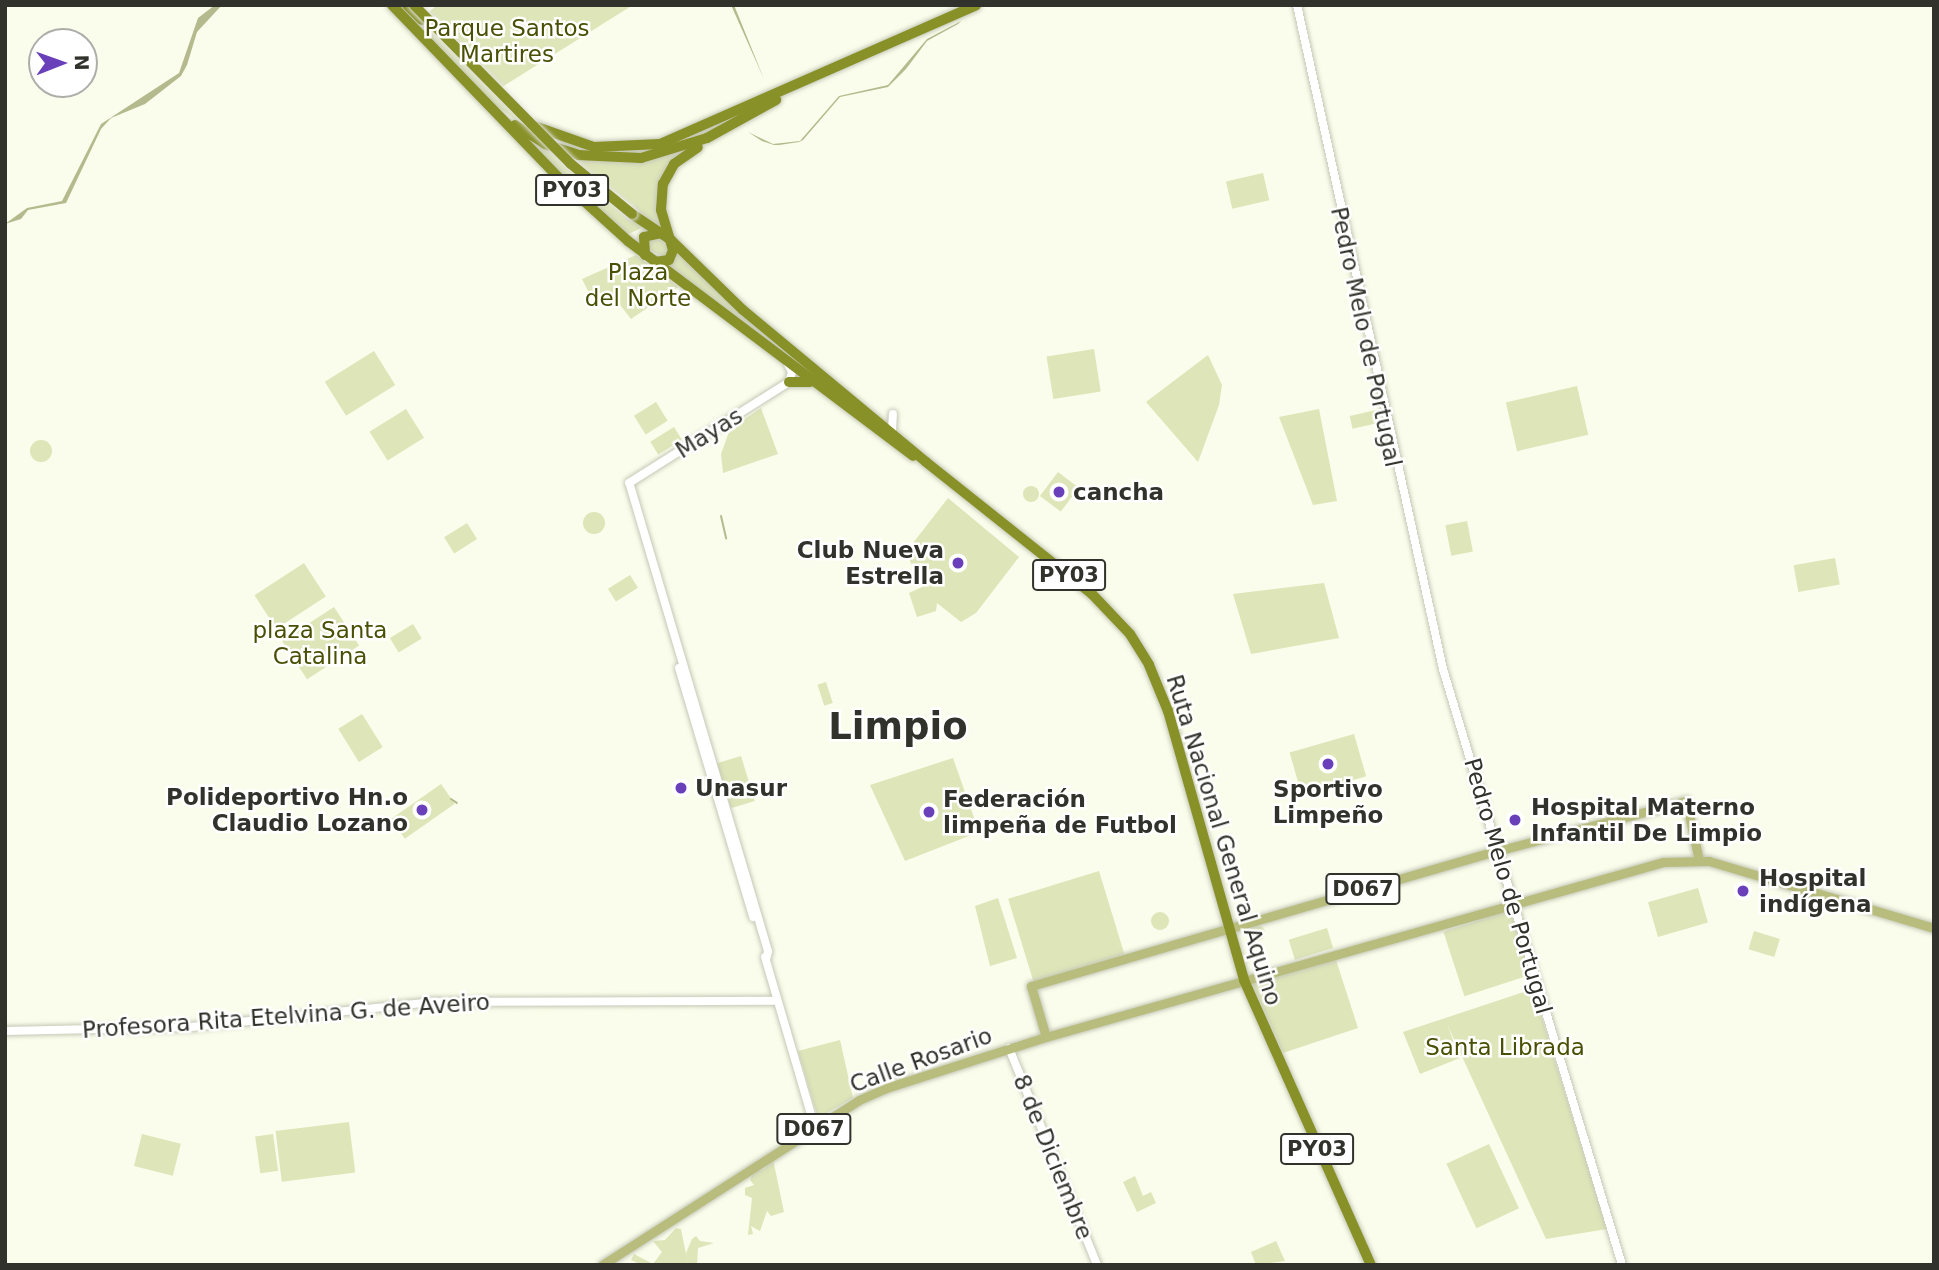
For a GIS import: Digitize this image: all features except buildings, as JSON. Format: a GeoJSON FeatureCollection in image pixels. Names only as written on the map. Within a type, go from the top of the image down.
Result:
{"type":"FeatureCollection","features":[{"type":"Feature","properties":{"kind":"highway","name":"Ruta Nacional General Aquino"},"geometry":{"type":"LineString","coordinates":[[392,5],[486,103],[628,241],[798,368],[877,419],[926,463]]}},
{"type":"Feature","properties":{"kind":"highway","name":"PY03"},"geometry":{"type":"LineString","coordinates":[[407,5],[514,112],[565,139],[604,148],[644,147],[727,123]]}},
{"type":"Feature","properties":{"kind":"highway","name":"Ruta Nacional General Aquino"},"geometry":{"type":"LineString","coordinates":[[414,5],[571,164],[632,214],[671,240],[828,388],[1093,594],[1138,646],[1168,711],[1244,980],[1371,1265]]}},
{"type":"Feature","properties":{"kind":"highway","name":"PY03"},"geometry":{"type":"LineString","coordinates":[[486,103],[545,144],[592,157],[649,157],[707,138],[727,123],[795,86],[976,5]]}},
{"type":"Feature","properties":{"kind":"highway"},"geometry":{"type":"LineString","coordinates":[[655,262],[669,260],[671,240],[661,210],[663,184],[674,164],[707,138]]}},
{"type":"Feature","properties":{"kind":"highway"},"geometry":{"type":"LineString","coordinates":[[628,241],[640,232],[657,233]]}},
{"type":"Feature","properties":{"kind":"highway"},"geometry":{"type":"LineString","coordinates":[[645,255],[642,240],[657,233]]}},
{"type":"Feature","properties":{"kind":"highway"},"geometry":{"type":"LineString","coordinates":[[784,345],[798,368],[791,381]]}},
{"type":"Feature","properties":{"kind":"highway"},"geometry":{"type":"LineString","coordinates":[[791,381],[803,380],[828,388],[875,412],[891,414]]}},
{"type":"Feature","properties":{"kind":"main road","name":"D067"},"geometry":{"type":"LineString","coordinates":[[1699,860],[1686,801],[1497,850],[1031,986],[1046,1037],[1663,862],[1699,860],[1934,928]]}},
{"type":"Feature","properties":{"kind":"main road","name":"Calle Rosario"},"geometry":{"type":"LineString","coordinates":[[602,1265],[815,1128],[875,1093],[1046,1037]]}},
{"type":"Feature","properties":{"kind":"street","name":"Pedro Melo de Portugal"},"geometry":{"type":"LineString","coordinates":[[1295,5],[1443,668],[1622,1265]]}},
{"type":"Feature","properties":{"kind":"street"},"geometry":{"type":"LineString","coordinates":[[782,356],[792,372],[791,381]]}},
{"type":"Feature","properties":{"kind":"street","name":"Mayas"},"geometry":{"type":"LineString","coordinates":[[777,1001],[766,960],[765,939],[630,487],[791,381]]}},
{"type":"Feature","properties":{"kind":"street"},"geometry":{"type":"LineString","coordinates":[[891,414],[892,431]]}},
{"type":"Feature","properties":{"kind":"street"},"geometry":{"type":"LineString","coordinates":[[777,1001],[815,1128]]}},
{"type":"Feature","properties":{"kind":"street","name":"Profesora Rita Etelvina G. de Aveiro"},"geometry":{"type":"LineString","coordinates":[[5,1031],[191,1027],[432,1002],[777,1001]]}},
{"type":"Feature","properties":{"kind":"street","name":"8 de Diciembre"},"geometry":{"type":"LineString","coordinates":[[1009,1048],[1097,1265]]}},
{"type":"Feature","properties":{"kind":"green space"},"geometry":{"type":"Polygon","coordinates":[[[397,5],[405,5],[542,140],[497,106],[397,5]]]}},
{"type":"Feature","properties":{"kind":"green space","name":"Parque Santos Martires"},"geometry":{"type":"Polygon","coordinates":[[[437,5],[633,5],[502,87],[429,12],[437,5]]]}},
{"type":"Feature","properties":{"kind":"green space"},"geometry":{"type":"Polygon","coordinates":[[[719,123],[722,128],[648,154],[603,156],[558,146],[548,136],[583,147],[623,151],[646,149],[719,123]]]}},
{"type":"Feature","properties":{"kind":"green space"},"geometry":{"type":"Polygon","coordinates":[[[520,134],[553,150],[644,227],[626,235],[520,134]]]}},
{"type":"Feature","properties":{"kind":"green space"},"geometry":{"type":"Polygon","coordinates":[[[686,151],[667,170],[661,228],[567,155],[634,162],[686,151]]]}},
{"type":"Feature","properties":{"kind":"green space"},"geometry":{"type":"Polygon","coordinates":[[[1263,173],[1269,200],[1232,209],[1226,182],[1263,173]]]}},
{"type":"Feature","properties":{"kind":"green space"},"geometry":{"type":"Polygon","coordinates":[[[658,237],[668,247],[665,257],[647,249],[646,239],[658,237]]]}},
{"type":"Feature","properties":{"kind":"green space"},"geometry":{"type":"Polygon","coordinates":[[[677,251],[742,315],[791,359],[666,266],[677,251]]]}},
{"type":"Feature","properties":{"kind":"green space","name":"Plaza del Norte"},"geometry":{"type":"Polygon","coordinates":[[[636,255],[678,287],[631,319],[613,296],[591,297],[582,279],[636,255]]]}},
{"type":"Feature","properties":{"kind":"green space"},"geometry":{"type":"Polygon","coordinates":[[[1094,349],[1101,391],[1053,399],[1047,357],[1094,349]]]}},
{"type":"Feature","properties":{"kind":"green space"},"geometry":{"type":"Polygon","coordinates":[[[374,351],[395,385],[346,416],[325,382],[374,351]]]}},
{"type":"Feature","properties":{"kind":"green space"},"geometry":{"type":"Polygon","coordinates":[[[1208,355],[1222,385],[1219,405],[1198,462],[1146,402],[1208,355]]]}},
{"type":"Feature","properties":{"kind":"green space"},"geometry":{"type":"Polygon","coordinates":[[[1577,386],[1588,435],[1517,451],[1506,402],[1577,386]]]}},
{"type":"Feature","properties":{"kind":"green space"},"geometry":{"type":"Polygon","coordinates":[[[656,402],[668,421],[646,434],[634,416],[656,402]]]}},
{"type":"Feature","properties":{"kind":"green space"},"geometry":{"type":"Polygon","coordinates":[[[761,408],[778,454],[723,473],[721,454],[730,429],[761,408]]]}},
{"type":"Feature","properties":{"kind":"green space"},"geometry":{"type":"Polygon","coordinates":[[[406,409],[424,438],[388,461],[370,432],[406,409]]]}},
{"type":"Feature","properties":{"kind":"green space"},"geometry":{"type":"Polygon","coordinates":[[[1319,409],[1337,501],[1313,505],[1279,417],[1319,409]]]}},
{"type":"Feature","properties":{"kind":"green space"},"geometry":{"type":"Polygon","coordinates":[[[1376,410],[1379,423],[1353,429],[1350,416],[1376,410]]]}},
{"type":"Feature","properties":{"kind":"green space"},"geometry":{"type":"Polygon","coordinates":[[[674,427],[682,440],[658,455],[650,442],[674,427]]]}},
{"type":"Feature","properties":{"kind":"green space"},"geometry":{"type":"Polygon","coordinates":[[[41,440],[49,443],[52,451],[49,459],[41,462],[33,459],[30,451],[33,443],[41,440]]]}},
{"type":"Feature","properties":{"kind":"green space","name":"cancha"},"geometry":{"type":"Polygon","coordinates":[[[1058,472],[1079,488],[1061,512],[1040,496],[1058,472]]]}},
{"type":"Feature","properties":{"kind":"green space"},"geometry":{"type":"Polygon","coordinates":[[[1028,486],[1034,486],[1039,494],[1037,500],[1028,502],[1023,497],[1023,491],[1028,486]]]}},
{"type":"Feature","properties":{"kind":"green space"},"geometry":{"type":"Polygon","coordinates":[[[948,498],[1019,557],[976,613],[961,622],[937,603],[936,611],[917,617],[909,593],[922,587],[906,552],[948,498]]]}},
{"type":"Feature","properties":{"kind":"green space"},"geometry":{"type":"Polygon","coordinates":[[[594,512],[602,515],[605,523],[602,531],[594,534],[586,531],[583,523],[586,515],[594,512]]]}},
{"type":"Feature","properties":{"kind":"green space"},"geometry":{"type":"Polygon","coordinates":[[[1467,521],[1473,551],[1451,556],[1445,525],[1467,521]]]}},
{"type":"Feature","properties":{"kind":"green space"},"geometry":{"type":"Polygon","coordinates":[[[467,523],[477,539],[454,553],[444,537],[467,523]]]}},
{"type":"Feature","properties":{"kind":"green space"},"geometry":{"type":"Polygon","coordinates":[[[1835,558],[1840,585],[1798,592],[1794,565],[1835,558]]]}},
{"type":"Feature","properties":{"kind":"green space"},"geometry":{"type":"Polygon","coordinates":[[[304,563],[326,597],[276,629],[255,595],[304,563]]]}},
{"type":"Feature","properties":{"kind":"green space"},"geometry":{"type":"Polygon","coordinates":[[[630,575],[638,588],[616,601],[608,589],[630,575]]]}},
{"type":"Feature","properties":{"kind":"green space"},"geometry":{"type":"Polygon","coordinates":[[[1324,583],[1339,638],[1251,654],[1233,594],[1324,583]]]}},
{"type":"Feature","properties":{"kind":"green space","name":"plaza Santa Catalina"},"geometry":{"type":"Polygon","coordinates":[[[334,607],[359,646],[307,679],[282,641],[334,607]]]}},
{"type":"Feature","properties":{"kind":"green space"},"geometry":{"type":"Polygon","coordinates":[[[413,624],[422,639],[399,652],[390,638],[413,624]]]}},
{"type":"Feature","properties":{"kind":"green space"},"geometry":{"type":"Polygon","coordinates":[[[826,682],[833,703],[824,706],[817,685],[826,682]]]}},
{"type":"Feature","properties":{"kind":"green space"},"geometry":{"type":"Polygon","coordinates":[[[362,714],[383,747],[359,762],[338,729],[362,714]]]}},
{"type":"Feature","properties":{"kind":"green space","name":"Sportivo Limpeño"},"geometry":{"type":"Polygon","coordinates":[[[1354,734],[1366,776],[1302,795],[1290,752],[1354,734]]]}},
{"type":"Feature","properties":{"kind":"green space"},"geometry":{"type":"Polygon","coordinates":[[[741,756],[755,801],[731,808],[717,763],[741,756]]]}},
{"type":"Feature","properties":{"kind":"green space"},"geometry":{"type":"Polygon","coordinates":[[[953,758],[979,832],[905,861],[870,785],[953,758]]]}},
{"type":"Feature","properties":{"kind":"green space","name":"Polideportivo Hn.o Claudio Lozano"},"geometry":{"type":"Polygon","coordinates":[[[441,784],[455,804],[405,839],[391,819],[441,784]]]}},
{"type":"Feature","properties":{"kind":"green space"},"geometry":{"type":"Polygon","coordinates":[[[1099,871],[1124,954],[1034,982],[1008,899],[1099,871]]]}},
{"type":"Feature","properties":{"kind":"green space"},"geometry":{"type":"Polygon","coordinates":[[[1698,888],[1708,923],[1658,937],[1648,902],[1698,888]]]}},
{"type":"Feature","properties":{"kind":"green space"},"geometry":{"type":"Polygon","coordinates":[[[998,898],[1017,958],[990,966],[975,906],[998,898]]]}},
{"type":"Feature","properties":{"kind":"green space"},"geometry":{"type":"Polygon","coordinates":[[[1510,910],[1531,975],[1464,996],[1443,932],[1510,910]]]}},
{"type":"Feature","properties":{"kind":"green space"},"geometry":{"type":"Polygon","coordinates":[[[1160,912],[1166,915],[1169,921],[1166,927],[1160,930],[1154,927],[1151,921],[1154,915],[1160,912]]]}},
{"type":"Feature","properties":{"kind":"green space"},"geometry":{"type":"Polygon","coordinates":[[[1254,925],[1260,925],[1265,933],[1263,939],[1254,941],[1249,936],[1249,930],[1254,925]]]}},
{"type":"Feature","properties":{"kind":"green space"},"geometry":{"type":"Polygon","coordinates":[[[1327,928],[1333,948],[1295,960],[1289,940],[1327,928]]]}},
{"type":"Feature","properties":{"kind":"green space"},"geometry":{"type":"Polygon","coordinates":[[[1754,931],[1780,939],[1774,957],[1748,949],[1754,931]]]}},
{"type":"Feature","properties":{"kind":"green space"},"geometry":{"type":"Polygon","coordinates":[[[1336,960],[1358,1028],[1283,1053],[1252,984],[1336,960]]]}},
{"type":"Feature","properties":{"kind":"green space","name":"Santa Librada"},"geometry":{"type":"Polygon","coordinates":[[[1533,989],[1607,1229],[1546,1239],[1447,1024],[1460,1058],[1420,1074],[1403,1032],[1533,989]]]}},
{"type":"Feature","properties":{"kind":"green space"},"geometry":{"type":"Polygon","coordinates":[[[840,1040],[853,1098],[818,1118],[798,1051],[840,1040]]]}},
{"type":"Feature","properties":{"kind":"green space"},"geometry":{"type":"Polygon","coordinates":[[[349,1122],[355,1173],[282,1182],[276,1131],[349,1122]]]}},
{"type":"Feature","properties":{"kind":"green space"},"geometry":{"type":"Polygon","coordinates":[[[142,1134],[181,1144],[173,1176],[134,1166],[142,1134]]]}},
{"type":"Feature","properties":{"kind":"green space"},"geometry":{"type":"Polygon","coordinates":[[[273,1134],[278,1171],[260,1173],[255,1137],[273,1134]]]}},
{"type":"Feature","properties":{"kind":"green space"},"geometry":{"type":"Polygon","coordinates":[[[1489,1144],[1519,1208],[1476,1228],[1446,1164],[1489,1144]]]}},
{"type":"Feature","properties":{"kind":"green space"},"geometry":{"type":"Polygon","coordinates":[[[773,1159],[784,1212],[771,1216],[767,1211],[760,1231],[751,1226],[753,1234],[748,1235],[752,1198],[745,1195],[745,1188],[754,1185],[750,1180],[753,1172],[764,1169],[773,1159]]]}},
{"type":"Feature","properties":{"kind":"green space"},"geometry":{"type":"Polygon","coordinates":[[[1135,1176],[1143,1196],[1151,1192],[1156,1203],[1137,1212],[1123,1182],[1135,1176]]]}},
{"type":"Feature","properties":{"kind":"green space"},"geometry":{"type":"Polygon","coordinates":[[[676,1228],[681,1229],[688,1264],[686,1253],[692,1239],[696,1236],[700,1241],[714,1243],[698,1248],[697,1265],[642,1265],[631,1260],[634,1254],[653,1264],[662,1252],[653,1241],[665,1240],[676,1228]]]}},
{"type":"Feature","properties":{"kind":"green space"},"geometry":{"type":"Polygon","coordinates":[[[1276,1241],[1285,1261],[1256,1265],[1251,1252],[1276,1241]]]}},
{"type":"Feature","properties":{"kind":"shaded area"},"geometry":{"type":"Polygon","coordinates":[[[215,5],[222,5],[197,32],[181,76],[145,104],[111,118],[101,129],[66,203],[28,210],[21,219],[5,224],[27,208],[62,201],[101,124],[179,73],[198,18],[215,5]]]}},
{"type":"Feature","properties":{"kind":"shaded area"},"geometry":{"type":"Polygon","coordinates":[[[731,5],[734,5],[764,79],[731,5]]]}},
{"type":"Feature","properties":{"kind":"shaded area"},"geometry":{"type":"Polygon","coordinates":[[[961,21],[927,41],[888,87],[840,97],[803,140],[799,142],[774,145],[748,132],[773,144],[800,141],[839,96],[888,85],[927,39],[961,21]]]}},
{"type":"Feature","properties":{"kind":"waterway"},"geometry":{"type":"LineString","coordinates":[[721,516],[726,538]]}},
{"type":"Feature","properties":{"kind":"waterway"},"geometry":{"type":"LineString","coordinates":[[451,799],[457,803]]}},
{"type":"Feature","properties":{"kind":"place","name":"cancha"},"geometry":{"type":"Point","coordinates":[1059,492]}},
{"type":"Feature","properties":{"kind":"place","name":"Club Nueva Estrella"},"geometry":{"type":"Point","coordinates":[958,563]}},
{"type":"Feature","properties":{"kind":"place","name":"Sportivo Limpeño"},"geometry":{"type":"Point","coordinates":[1328,764]}},
{"type":"Feature","properties":{"kind":"place","name":"Unasur"},"geometry":{"type":"Point","coordinates":[681,788]}},
{"type":"Feature","properties":{"kind":"place","name":"Polideportivo Hn.o Claudio Lozano"},"geometry":{"type":"Point","coordinates":[422,810]}},
{"type":"Feature","properties":{"kind":"place","name":"Federación limpeña de Futbol"},"geometry":{"type":"Point","coordinates":[929,812]}},
{"type":"Feature","properties":{"kind":"place","name":"Hospital Materno Infantil De Limpio"},"geometry":{"type":"Point","coordinates":[1515,820]}},
{"type":"Feature","properties":{"kind":"place","name":"Hospital indígena"},"geometry":{"type":"Point","coordinates":[1743,891]}},
{"type":"Feature","properties":{"kind":"district","name":"Limpio"},"geometry":{"type":"Point","coordinates":[898,727]}}]}
